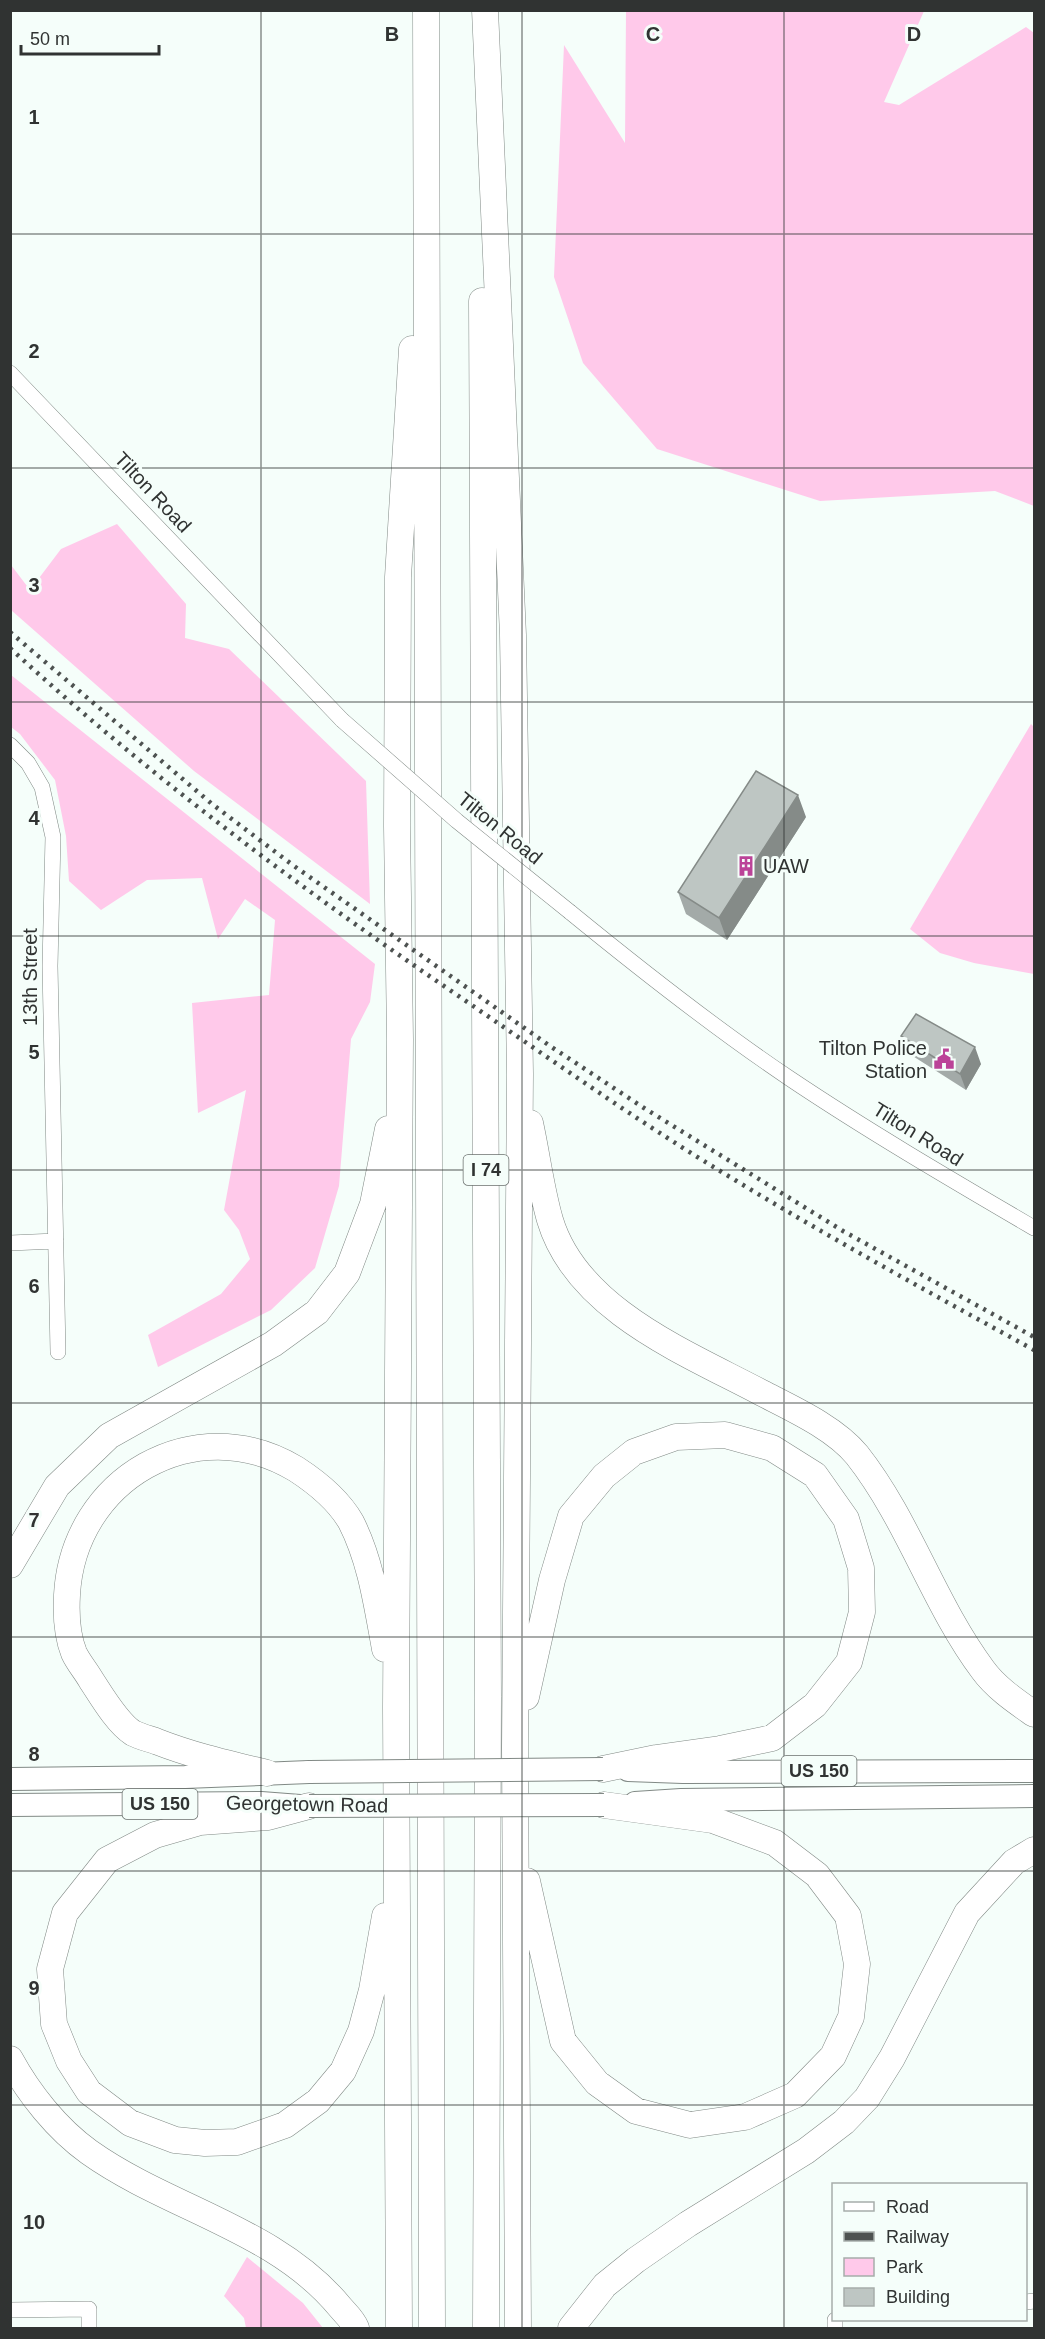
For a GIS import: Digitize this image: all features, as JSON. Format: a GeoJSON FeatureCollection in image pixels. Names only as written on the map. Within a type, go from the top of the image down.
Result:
{"type":"FeatureCollection","features":[{"type":"Feature","properties":{"kind":"highway"},"geometry":{"type":"LineString","coordinates":[[426,10],[432,2328]]}},
{"type":"Feature","properties":{"kind":"highway"},"geometry":{"type":"LineString","coordinates":[[484,10],[513,635],[520,1074],[515,1748],[518,2328]]}},
{"type":"Feature","properties":{"kind":"highway","name":"I 74"},"geometry":{"type":"LineString","coordinates":[[484,10],[488,1674],[486,2328]]}},
{"type":"Feature","properties":{"kind":"highway"},"geometry":{"type":"LineString","coordinates":[[399,2328],[396,1707],[400,1039],[397,826],[398,577],[413,333],[428,194]]}},
{"type":"Feature","properties":{"kind":"highway"},"geometry":{"type":"LineString","coordinates":[[10,1565],[57,1486],[109,1436],[273,1344],[316,1312],[347,1273],[373,1204],[390,1118],[400,1039]]}},
{"type":"Feature","properties":{"kind":"highway"},"geometry":{"type":"LineString","coordinates":[[520,1074],[551,1222],[571,1264],[608,1304],[657,1336],[819,1424],[855,1453],[891,1504],[959,1632],[984,1672],[1012,1698],[1035,1714]]}},
{"type":"Feature","properties":{"kind":"highway"},"geometry":{"type":"LineString","coordinates":[[515,1748],[552,1580],[571,1516],[604,1476],[634,1452],[676,1437],[725,1435],[772,1448],[815,1476],[846,1519],[861,1568],[862,1612],[849,1662],[814,1705],[772,1738],[603,1769]]}},
{"type":"Feature","properties":{"kind":"highway"},"geometry":{"type":"LineString","coordinates":[[267,1773],[193,1756],[132,1732],[111,1709],[74,1652],[66,1612],[68,1570],[84,1528],[108,1493],[146,1465],[184,1449],[233,1447],[275,1457],[318,1483],[350,1521],[370,1572],[396,1707]]}},
{"type":"Feature","properties":{"kind":"highway"},"geometry":{"type":"LineString","coordinates":[[517,1834],[563,2041],[597,2083],[636,2110],[690,2126],[745,2117],[795,2095],[833,2056],[851,2017],[857,1964],[848,1916],[817,1875],[775,1843],[713,1821],[604,1805]]}},
{"type":"Feature","properties":{"kind":"highway"},"geometry":{"type":"LineString","coordinates":[[309,1806],[268,1817],[200,1822],[155,1835],[107,1860],[65,1913],[50,1969],[54,2024],[69,2061],[89,2092],[130,2122],[175,2140],[205,2143],[237,2142],[285,2125],[318,2101],[343,2071],[361,2031],[372,1990],[397,1854]]}},
{"type":"Feature","properties":{"kind":"highway"},"geometry":{"type":"LineString","coordinates":[[572,2328],[605,2285],[636,2260],[688,2224],[807,2151],[844,2122],[867,2098],[892,2058],[968,1913],[1014,1862],[1035,1850]]}},
{"type":"Feature","properties":{"kind":"highway"},"geometry":{"type":"LineString","coordinates":[[10,2059],[47,2114],[88,2152],[121,2172],[264,2245],[299,2266],[327,2291],[356,2328]]}},
{"type":"Feature","properties":{"kind":"main road","name":"Georgetown Road"},"geometry":{"type":"LineString","coordinates":[[10,1779],[185,1777],[309,1772],[603,1769]]}},
{"type":"Feature","properties":{"kind":"main road","name":"US 150"},"geometry":{"type":"LineString","coordinates":[[603,1769],[683,1772],[1035,1771]]}},
{"type":"Feature","properties":{"kind":"main road","name":"US 150"},"geometry":{"type":"LineString","coordinates":[[604,1805],[681,1800],[1035,1796]]}},
{"type":"Feature","properties":{"kind":"main road","name":"Georgetown Road"},"geometry":{"type":"LineString","coordinates":[[10,1805],[261,1803],[309,1806],[604,1805]]}},
{"type":"Feature","properties":{"kind":"street","name":"Tilton Road"},"geometry":{"type":"LineString","coordinates":[[10,373],[342,720],[457,821],[679,1000],[789,1078],[935,1170],[1035,1228]]}},
{"type":"Feature","properties":{"kind":"street","name":"13th Street"},"geometry":{"type":"LineString","coordinates":[[10,745],[28,763],[42,787],[53,837],[50,966],[58,1352]]}},
{"type":"Feature","properties":{"kind":"street"},"geometry":{"type":"LineString","coordinates":[[10,1243],[56,1241]]}},
{"type":"Feature","properties":{"kind":"street"},"geometry":{"type":"LineString","coordinates":[[10,2310],[89,2309],[89,2328]]}},
{"type":"Feature","properties":{"kind":"green space"},"geometry":{"type":"Polygon","coordinates":[[[626,11],[924,11],[884,102],[899,105],[1026,27],[1034,33],[1034,506],[995,491],[820,501],[657,449],[583,363],[554,277],[564,45],[625,143],[626,11]]]}},
{"type":"Feature","properties":{"kind":"green space"},"geometry":{"type":"Polygon","coordinates":[[[117,524],[186,604],[185,638],[229,649],[366,781],[370,904],[194,771],[11,610],[11,565],[30,590],[61,549],[117,524]]]}},
{"type":"Feature","properties":{"kind":"green space"},"geometry":{"type":"Polygon","coordinates":[[[11,675],[375,964],[370,1002],[351,1039],[339,1186],[315,1268],[271,1310],[158,1367],[148,1335],[221,1294],[250,1259],[239,1230],[224,1210],[246,1090],[198,1113],[192,1003],[269,995],[275,920],[245,899],[218,939],[202,878],[147,880],[101,910],[69,881],[66,836],[55,780],[20,734],[11,727],[11,675]]]}},
{"type":"Feature","properties":{"kind":"green space"},"geometry":{"type":"Polygon","coordinates":[[[1031,724],[1034,727],[1034,974],[974,963],[940,953],[910,929],[1031,724]]]}},
{"type":"Feature","properties":{"kind":"green space"},"geometry":{"type":"Polygon","coordinates":[[[247,2257],[303,2303],[323,2328],[246,2328],[244,2318],[224,2296],[247,2257]]]}},
{"type":"Feature","properties":{"kind":"building"},"geometry":{"type":"Polygon","coordinates":[[[756,771],[798,795],[719,918],[678,892],[756,771]]]}},
{"type":"Feature","properties":{"kind":"building"},"geometry":{"type":"Polygon","coordinates":[[[916,1014],[975,1047],[960,1074],[901,1036],[916,1014]]]}},
{"type":"Feature","properties":{"kind":"railway"},"geometry":{"type":"LineString","coordinates":[[10,632],[212,804],[294,866],[550,1046],[644,1108],[843,1231],[1034,1337]]}},
{"type":"Feature","properties":{"kind":"railway"},"geometry":{"type":"LineString","coordinates":[[10,648],[63,696],[173,787],[286,874],[401,957],[695,1156],[881,1265],[1034,1350]]}},
{"type":"Feature","properties":{"kind":"place","name":"UAW"},"geometry":{"type":"Point","coordinates":[746,866]}},
{"type":"Feature","properties":{"kind":"place","name":"Tilton Police Station"},"geometry":{"type":"Point","coordinates":[944,1059]}}]}
